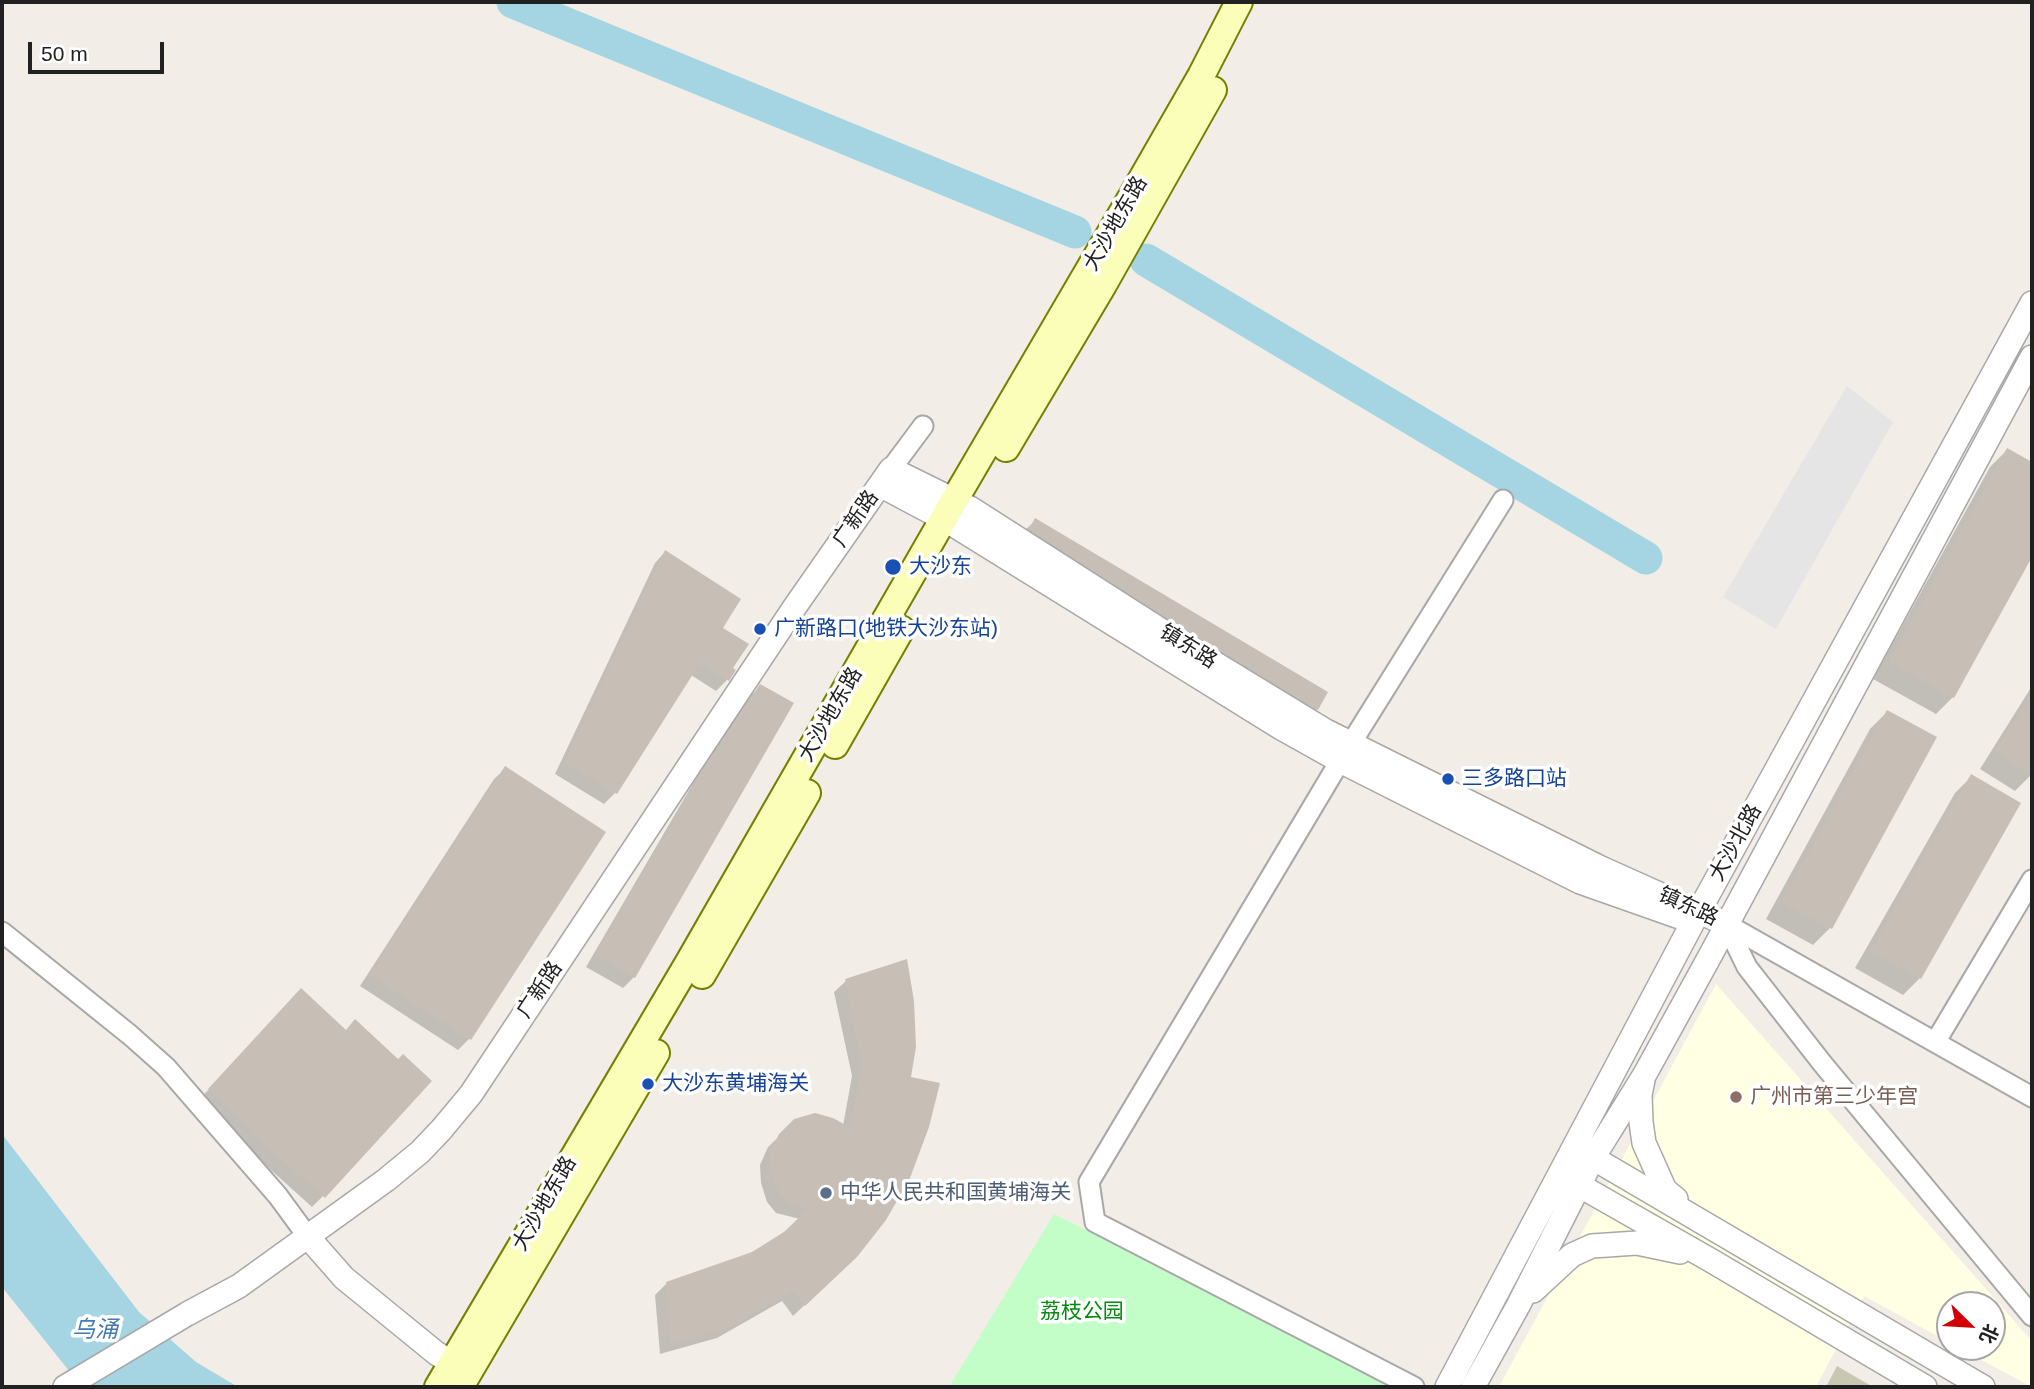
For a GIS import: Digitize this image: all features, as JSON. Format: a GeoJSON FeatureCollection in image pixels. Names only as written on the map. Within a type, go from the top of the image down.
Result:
{"type":"FeatureCollection","features":[{"type":"Feature","properties":{"kind":"main road","name":"大沙地东路"},"geometry":{"type":"LineString","coordinates":[[438,1387],[460,1375],[766,866],[957,513],[1201,76],[1239,2]]}},
{"type":"Feature","properties":{"kind":"main road","name":"大沙地东路"},"geometry":{"type":"LineString","coordinates":[[957,513],[1156,192],[1259,2]]}},
{"type":"Feature","properties":{"kind":"street","name":"大沙北路"},"geometry":{"type":"LineString","coordinates":[[1473,1387],[1518,1306],[1569,1180],[1696,916],[2032,303]]}},
{"type":"Feature","properties":{"kind":"street","name":"大沙北路"},"geometry":{"type":"LineString","coordinates":[[1593,1158],[1645,1074],[2032,357]]}},
{"type":"Feature","properties":{"kind":"street"},"geometry":{"type":"LineString","coordinates":[[886,477],[923,426]]}},
{"type":"Feature","properties":{"kind":"street","name":"镇东路"},"geometry":{"type":"LineString","coordinates":[[886,477],[957,513],[1269,698],[1346,753],[1580,882],[1726,924]]}},
{"type":"Feature","properties":{"kind":"street","name":"广新路"},"geometry":{"type":"LineString","coordinates":[[65,1387],[239,1286],[386,1181],[420,1152],[471,1094],[794,608],[886,477]]}},
{"type":"Feature","properties":{"kind":"street"},"geometry":{"type":"LineString","coordinates":[[1414,1387],[1095,1222],[1089,1182],[1346,753],[1503,500]]}},
{"type":"Feature","properties":{"kind":"street"},"geometry":{"type":"LineString","coordinates":[[1936,1041],[2032,880]]}},
{"type":"Feature","properties":{"kind":"street"},"geometry":{"type":"LineString","coordinates":[[1726,924],[2032,1097]]}},
{"type":"Feature","properties":{"kind":"street"},"geometry":{"type":"LineString","coordinates":[[1726,924],[1748,967],[1822,1063],[2032,1317]]}},
{"type":"Feature","properties":{"kind":"street"},"geometry":{"type":"LineString","coordinates":[[2,932],[166,1067],[278,1196],[308,1237],[344,1278],[460,1375]]}},
{"type":"Feature","properties":{"kind":"street"},"geometry":{"type":"LineString","coordinates":[[1645,1074],[1640,1095],[1641,1122],[1644,1143],[1654,1170],[1665,1190],[1716,1229]]}},
{"type":"Feature","properties":{"kind":"street"},"geometry":{"type":"LineString","coordinates":[[1925,1387],[1569,1180],[1593,1158],[1983,1387]]}},
{"type":"Feature","properties":{"kind":"street","name":"大沙北路"},"geometry":{"type":"LineString","coordinates":[[1447,1387],[1569,1180]]}},
{"type":"Feature","properties":{"kind":"street"},"geometry":{"type":"LineString","coordinates":[[1712,1261],[1716,1229]]}},
{"type":"Feature","properties":{"kind":"street"},"geometry":{"type":"LineString","coordinates":[[1518,1306],[1572,1255],[1592,1246],[1637,1243],[1659,1246],[1712,1261]]}},
{"type":"Feature","properties":{"kind":"shaded area"},"geometry":{"type":"Polygon","coordinates":[[[1847,386],[1893,422],[1776,629],[1723,597],[1847,386]]]}},
{"type":"Feature","properties":{"kind":"shaded area","name":"广州市第三少年宫"},"geometry":{"type":"Polygon","coordinates":[[[1716,984],[1988,1291],[1936,1291],[1936,1335],[1864,1296],[1816,1387],[1499,1387],[1716,984]]]}},
{"type":"Feature","properties":{"kind":"shaded area","name":"广州市第三少年宫"},"geometry":{"type":"Polygon","coordinates":[[[2006,1312],[2032,1341],[2032,1387],[1983,1361],[2006,1361],[2006,1312]]]}},
{"type":"Feature","properties":{"kind":"shaded area"},"geometry":{"type":"Polygon","coordinates":[[[1837,1366],[1873,1387],[1826,1387],[1837,1366]]]}},
{"type":"Feature","properties":{"kind":"green space","name":"荔枝公园"},"geometry":{"type":"Polygon","coordinates":[[[1054,1214],[1400,1387],[949,1387],[1054,1214]]]}},
{"type":"Feature","properties":{"kind":"water","name":"乌涌"},"geometry":{"type":"Polygon","coordinates":[[[2,1134],[139,1312],[196,1362],[238,1387],[82,1387],[2,1287],[2,1134]]]}},
{"type":"Feature","properties":{"kind":"building"},"geometry":{"type":"Polygon","coordinates":[[[2007,448],[2032,462],[2032,557],[1954,698],[1889,662],[2007,448]]]}},
{"type":"Feature","properties":{"kind":"building"},"geometry":{"type":"Polygon","coordinates":[[[1035,518],[1328,692],[1318,710],[1029,529],[1035,518]]]}},
{"type":"Feature","properties":{"kind":"building"},"geometry":{"type":"Polygon","coordinates":[[[665,550],[741,599],[723,628],[749,644],[733,668],[736,670],[729,681],[700,663],[617,794],[565,763],[665,550]]]}},
{"type":"Feature","properties":{"kind":"building"},"geometry":{"type":"Polygon","coordinates":[[[760,684],[794,703],[635,978],[596,955],[705,766],[760,684]]]}},
{"type":"Feature","properties":{"kind":"building"},"geometry":{"type":"Polygon","coordinates":[[[2032,693],[2032,775],[1995,752],[2032,693]]]}},
{"type":"Feature","properties":{"kind":"building"},"geometry":{"type":"Polygon","coordinates":[[[1887,710],[1937,737],[1832,929],[1782,902],[1887,710]]]}},
{"type":"Feature","properties":{"kind":"building"},"geometry":{"type":"Polygon","coordinates":[[[505,766],[606,832],[471,1040],[370,975],[505,766]]]}},
{"type":"Feature","properties":{"kind":"building"},"geometry":{"type":"Polygon","coordinates":[[[1971,774],[2021,803],[1921,979],[1871,951],[1971,774]]]}},
{"type":"Feature","properties":{"kind":"building"},"geometry":{"type":"Polygon","coordinates":[[[907,959],[914,1001],[916,1047],[911,1077],[940,1083],[929,1127],[910,1178],[886,1220],[857,1257],[805,1306],[793,1291],[729,1327],[671,1344],[666,1282],[752,1252],[784,1232],[809,1208],[788,1202],[778,1190],[771,1172],[770,1153],[779,1134],[794,1119],[815,1113],[833,1118],[851,1128],[862,1064],[845,979],[907,959]]]}},
{"type":"Feature","properties":{"kind":"building"},"geometry":{"type":"Polygon","coordinates":[[[301,988],[346,1030],[355,1019],[398,1059],[403,1054],[432,1081],[325,1198],[251,1132],[253,1131],[208,1089],[301,988]]]}},
{"type":"Feature","properties":{"kind":"waterway"},"geometry":{"type":"LineString","coordinates":[[513,2],[1075,232]]}},
{"type":"Feature","properties":{"kind":"waterway"},"geometry":{"type":"LineString","coordinates":[[1146,260],[1646,558]]}},
{"type":"Feature","properties":{"kind":"place","name":"大沙东"},"geometry":{"type":"Point","coordinates":[893,567]}},
{"type":"Feature","properties":{"kind":"place","name":"广新路口(地铁大沙东站)"},"geometry":{"type":"Point","coordinates":[760,629]}},
{"type":"Feature","properties":{"kind":"place","name":"三多路口站"},"geometry":{"type":"Point","coordinates":[1448,779]}},
{"type":"Feature","properties":{"kind":"place","name":"大沙东黄埔海关"},"geometry":{"type":"Point","coordinates":[648,1084]}},
{"type":"Feature","properties":{"kind":"place","name":"广州市第三少年宫"},"geometry":{"type":"Point","coordinates":[1736,1097]}},
{"type":"Feature","properties":{"kind":"place","name":"中华人民共和国黄埔海关"},"geometry":{"type":"Point","coordinates":[826,1193]}}]}
